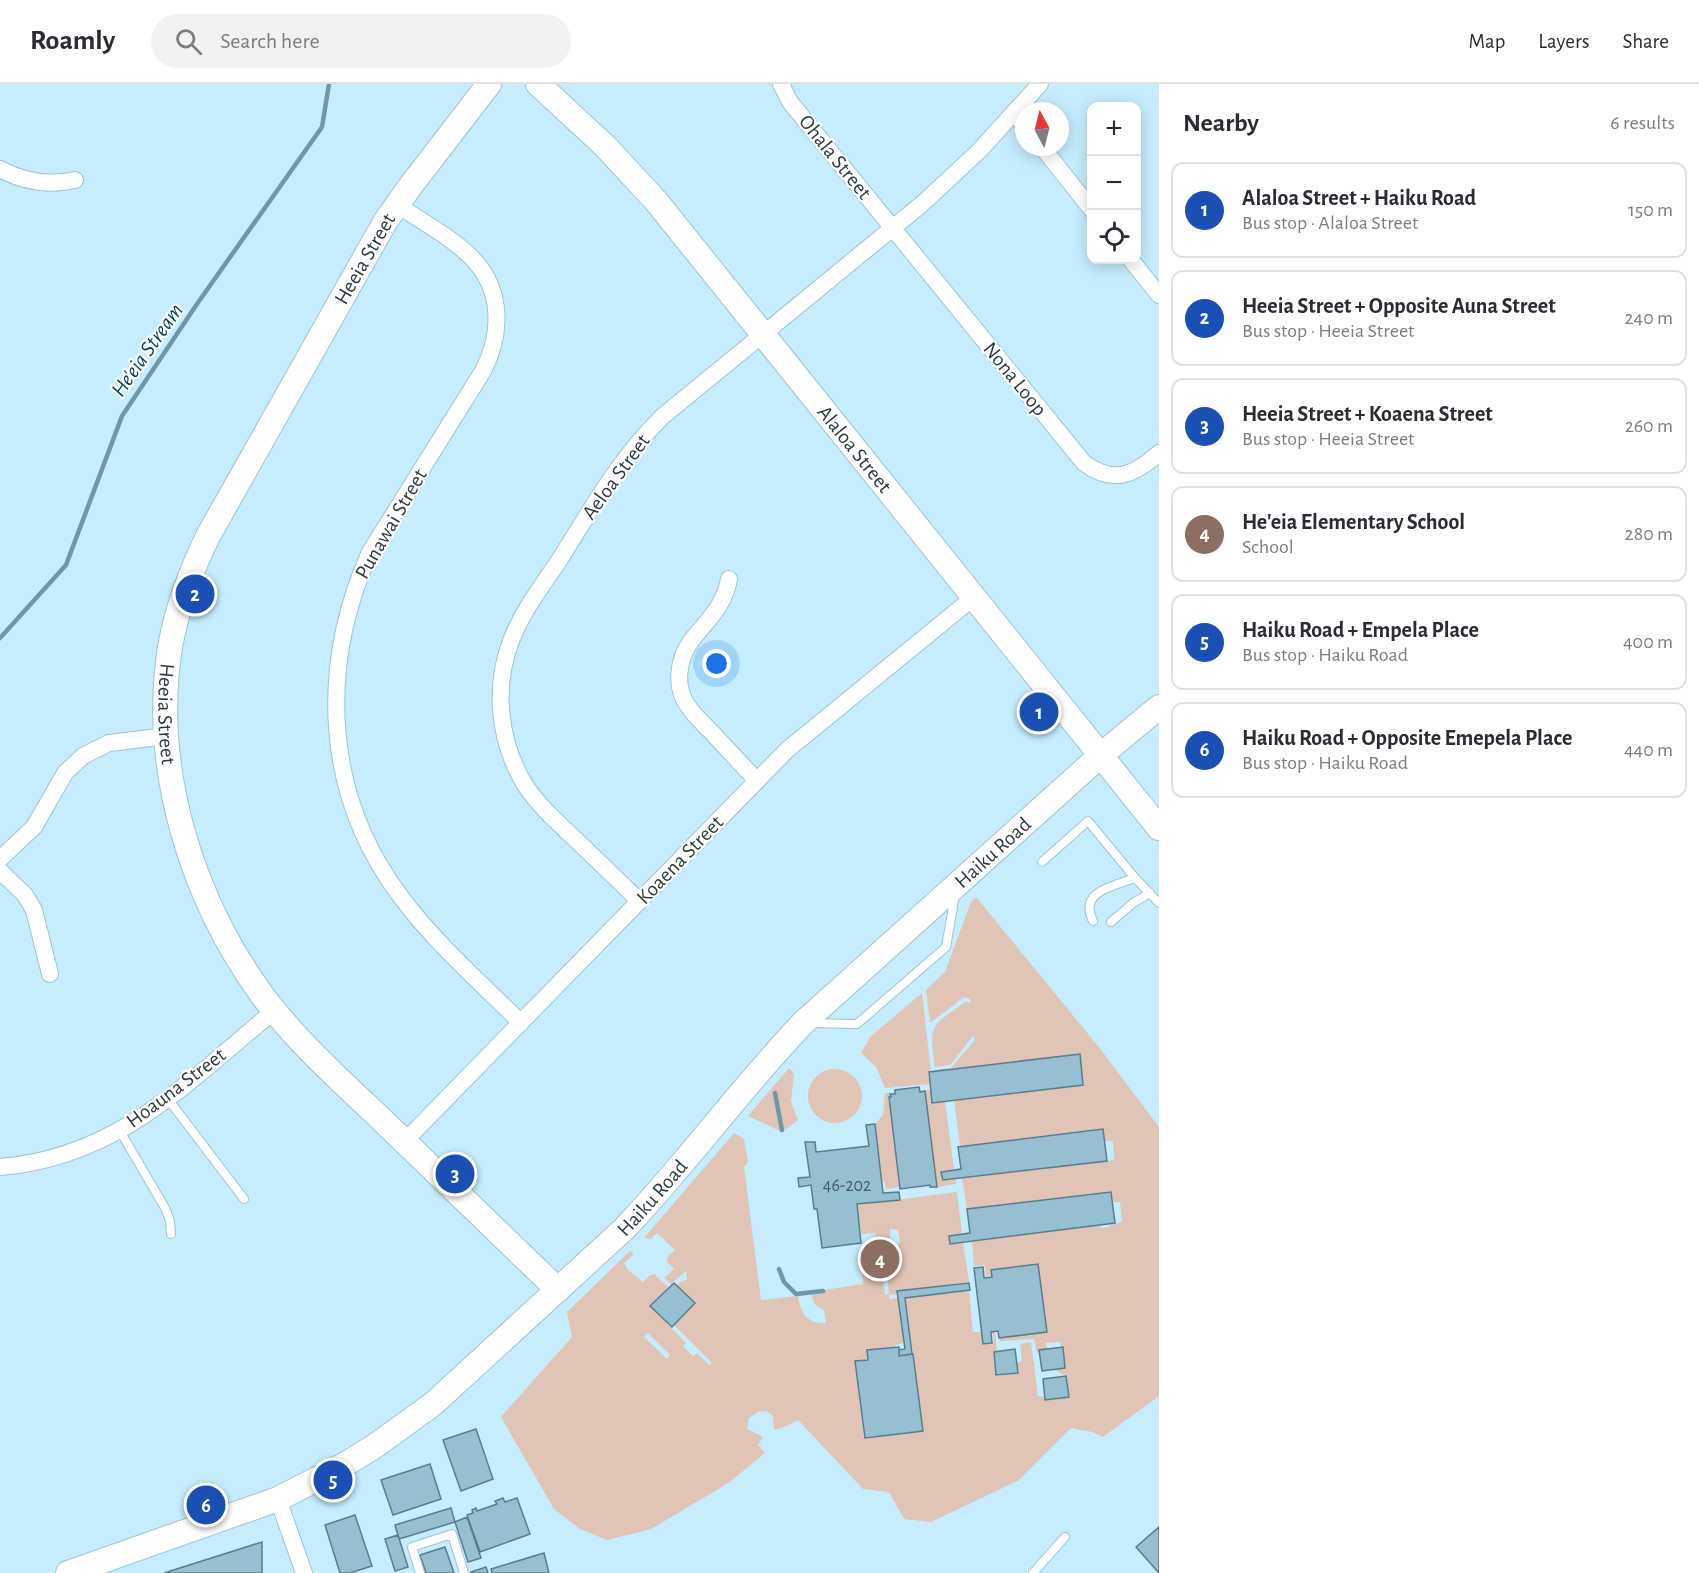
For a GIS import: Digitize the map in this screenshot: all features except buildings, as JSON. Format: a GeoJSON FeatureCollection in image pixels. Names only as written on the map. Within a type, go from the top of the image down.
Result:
{"type":"FeatureCollection","features":[{"type":"Feature","properties":{"kind":"street","name":"Heeia Street"},"geometry":{"type":"LineString","coordinates":[[489,84],[397,205],[371,246],[198,557],[181,601],[170,646],[165,696],[166,736],[179,817],[200,882],[227,940],[249,977],[274,1011],[303,1044],[558,1290]]}},
{"type":"Feature","properties":{"kind":"street","name":"Alaloa Street"},"geometry":{"type":"LineString","coordinates":[[538,84],[631,173],[1159,828]]}},
{"type":"Feature","properties":{"kind":"street","name":"Ohala Street"},"geometry":{"type":"LineString","coordinates":[[781,84],[790,102],[893,229]]}},
{"type":"Feature","properties":{"kind":"street","name":"Aeloa Street"},"geometry":{"type":"LineString","coordinates":[[1029,102],[1040,84]]}},
{"type":"Feature","properties":{"kind":"street","name":"Aeloa Street"},"geometry":{"type":"LineString","coordinates":[[639,901],[537,801],[516,769],[504,734],[501,715],[502,677],[511,640],[529,606],[621,462],[663,416],[893,229],[979,151],[1015,122]]}},
{"type":"Feature","properties":{"kind":"street"},"geometry":{"type":"LineString","coordinates":[[1049,156],[1087,204]]}},
{"type":"Feature","properties":{"kind":"street"},"geometry":{"type":"LineString","coordinates":[[0,169],[25,180],[41,183],[75,180]]}},
{"type":"Feature","properties":{"kind":"street","name":"Punawai Street"},"geometry":{"type":"LineString","coordinates":[[397,205],[464,250],[481,268],[492,290],[497,331],[490,358],[483,371],[370,552],[360,575],[351,600],[339,650],[336,702],[340,754],[345,780],[362,829],[390,882],[416,917],[521,1023]]}},
{"type":"Feature","properties":{"kind":"street","name":"Nona Loop"},"geometry":{"type":"LineString","coordinates":[[893,229],[1084,463],[1102,473],[1121,475],[1139,469],[1159,453]]}},
{"type":"Feature","properties":{"kind":"street"},"geometry":{"type":"LineString","coordinates":[[1134,264],[1159,294]]}},
{"type":"Feature","properties":{"kind":"street"},"geometry":{"type":"LineString","coordinates":[[729,579],[725,596],[718,609],[687,647],[680,664],[679,682],[688,707],[757,781]]}},
{"type":"Feature","properties":{"kind":"street","name":"Koaena Street"},"geometry":{"type":"LineString","coordinates":[[404,1142],[788,750],[974,597]]}},
{"type":"Feature","properties":{"kind":"street","name":"Haiku Road"},"geometry":{"type":"LineString","coordinates":[[68,1573],[278,1499],[344,1465],[405,1426],[434,1404],[647,1205],[764,1065],[803,1023],[1101,755],[1159,707]]}},
{"type":"Feature","properties":{"kind":"street"},"geometry":{"type":"LineString","coordinates":[[0,859],[34,827],[65,773],[83,756],[109,743],[166,736]]}},
{"type":"Feature","properties":{"kind":"street"},"geometry":{"type":"LineString","coordinates":[[0,871],[25,895],[34,910],[50,974]]}},
{"type":"Feature","properties":{"kind":"street","name":"Hoauna Street"},"geometry":{"type":"LineString","coordinates":[[0,1167],[24,1165],[50,1159],[84,1148],[120,1131],[168,1099],[274,1011]]}},
{"type":"Feature","properties":{"kind":"street"},"geometry":{"type":"LineString","coordinates":[[278,1499],[304,1573]]}},
{"type":"Feature","properties":{"kind":"lane"},"geometry":{"type":"LineString","coordinates":[[1042,862],[1088,821],[1159,903]]}},
{"type":"Feature","properties":{"kind":"lane"},"geometry":{"type":"LineString","coordinates":[[1093,921],[1088,912],[1090,901],[1099,890],[1135,878]]}},
{"type":"Feature","properties":{"kind":"lane"},"geometry":{"type":"LineString","coordinates":[[803,1023],[857,1024],[946,946],[957,883]]}},
{"type":"Feature","properties":{"kind":"lane"},"geometry":{"type":"LineString","coordinates":[[1111,922],[1133,903],[1150,893]]}},
{"type":"Feature","properties":{"kind":"lane"},"geometry":{"type":"LineString","coordinates":[[168,1099],[244,1199]]}},
{"type":"Feature","properties":{"kind":"lane"},"geometry":{"type":"LineString","coordinates":[[120,1131],[165,1208],[170,1221],[171,1234]]}},
{"type":"Feature","properties":{"kind":"lane"},"geometry":{"type":"LineString","coordinates":[[420,1573],[412,1547],[452,1534],[464,1573]]}},
{"type":"Feature","properties":{"kind":"lane"},"geometry":{"type":"LineString","coordinates":[[1034,1573],[1065,1537]]}},
{"type":"Feature","properties":{"kind":"shaded area"},"geometry":{"type":"Polygon","coordinates":[[[976,897],[1098,1046],[1159,1127],[1159,1396],[1103,1437],[1092,1432],[1071,1428],[1019,1480],[931,1522],[904,1519],[889,1492],[863,1489],[798,1420],[774,1430],[773,1416],[767,1411],[758,1412],[749,1418],[747,1429],[763,1437],[758,1445],[765,1453],[730,1482],[651,1529],[607,1540],[580,1529],[554,1509],[501,1417],[572,1337],[567,1312],[630,1251],[634,1254],[624,1263],[628,1270],[643,1282],[654,1274],[669,1288],[650,1306],[686,1343],[683,1346],[693,1356],[697,1353],[709,1365],[712,1363],[674,1325],[677,1285],[687,1280],[686,1271],[671,1284],[664,1278],[674,1269],[667,1262],[668,1256],[675,1250],[657,1233],[651,1239],[644,1238],[734,1133],[744,1139],[748,1162],[744,1167],[761,1300],[798,1296],[803,1313],[814,1322],[826,1323],[824,1310],[815,1304],[812,1295],[824,1293],[824,1290],[863,1284],[862,1269],[866,1268],[864,1257],[860,1257],[860,1248],[879,1245],[885,1295],[889,1294],[888,1281],[891,1277],[887,1278],[883,1244],[898,1245],[900,1242],[898,1230],[890,1229],[890,1240],[861,1243],[876,1239],[875,1233],[861,1234],[857,1205],[957,1192],[962,1233],[949,1235],[950,1244],[963,1243],[969,1282],[898,1291],[898,1294],[889,1295],[890,1299],[898,1298],[904,1343],[895,1345],[895,1347],[867,1350],[868,1359],[855,1361],[864,1438],[922,1431],[904,1298],[969,1291],[973,1332],[981,1332],[983,1345],[992,1344],[994,1340],[992,1332],[995,1331],[997,1351],[993,1352],[996,1376],[1017,1374],[1016,1363],[1022,1361],[1020,1344],[1031,1342],[1038,1396],[1044,1397],[1045,1400],[1069,1397],[1067,1376],[1054,1370],[1065,1368],[1060,1342],[1046,1343],[1047,1349],[1039,1350],[1037,1353],[1034,1339],[1000,1341],[999,1338],[1047,1332],[1038,1265],[991,1270],[992,1275],[986,1276],[985,1265],[974,1266],[972,1242],[1099,1225],[1101,1228],[1109,1227],[1122,1222],[1120,1202],[1113,1202],[1111,1192],[967,1209],[962,1178],[1114,1160],[1113,1141],[1105,1141],[1102,1129],[960,1146],[954,1100],[1083,1084],[1080,1055],[935,1072],[935,1070],[951,1068],[975,1040],[973,1036],[950,1065],[935,1067],[932,1042],[935,1027],[965,1002],[970,1003],[970,999],[964,997],[930,1023],[926,990],[945,972],[971,902],[976,897]],[[648,1333],[644,1337],[667,1359],[670,1355],[648,1333]]]}},
{"type":"Feature","properties":{"kind":"shaded area"},"geometry":{"type":"Polygon","coordinates":[[[922,993],[931,1072],[928,1072],[930,1084],[885,1088],[876,1067],[861,1053],[870,1037],[922,993]]]}},
{"type":"Feature","properties":{"kind":"shaded area"},"geometry":{"type":"Polygon","coordinates":[[[789,1068],[794,1074],[791,1101],[798,1120],[780,1131],[748,1116],[789,1068]]]}},
{"type":"Feature","properties":{"kind":"shaded area"},"geometry":{"type":"Polygon","coordinates":[[[835,1069],[845,1071],[854,1077],[860,1086],[862,1096],[860,1106],[854,1115],[845,1121],[835,1123],[825,1121],[816,1115],[810,1106],[808,1096],[810,1086],[816,1077],[825,1071],[835,1069]]]}},
{"type":"Feature","properties":{"kind":"shaded area"},"geometry":{"type":"Polygon","coordinates":[[[931,1090],[945,1101],[956,1184],[937,1187],[924,1091],[931,1090]]]}},
{"type":"Feature","properties":{"kind":"shaded area"},"geometry":{"type":"Polygon","coordinates":[[[885,1093],[889,1093],[899,1187],[886,1189],[885,1182],[881,1181],[875,1124],[883,1115],[885,1093]]]}},
{"type":"Feature","properties":{"kind":"waterway","name":"He'eia Stream"},"geometry":{"type":"LineString","coordinates":[[0,638],[66,565],[122,416],[197,304],[322,127],[329,84]]}},
{"type":"Feature","properties":{"kind":"waterway"},"geometry":{"type":"LineString","coordinates":[[775,1093],[782,1130]]}},
{"type":"Feature","properties":{"kind":"waterway"},"geometry":{"type":"LineString","coordinates":[[779,1269],[784,1282],[796,1294],[823,1291]]}},
{"type":"Feature","properties":{"kind":"place","name":"Heeia Street + Opposite Auna Street"},"geometry":{"type":"Point","coordinates":[195,594]}},
{"type":"Feature","properties":{"kind":"place","name":"Alaloa Street + Haiku Road"},"geometry":{"type":"Point","coordinates":[1039,712]}},
{"type":"Feature","properties":{"kind":"place","name":"Heeia Street + Koaena Street"},"geometry":{"type":"Point","coordinates":[455,1174]}},
{"type":"Feature","properties":{"kind":"place","name":"He'eia Elementary School"},"geometry":{"type":"Point","coordinates":[880,1259]}},
{"type":"Feature","properties":{"kind":"place","name":"Haiku Road + Empela Place"},"geometry":{"type":"Point","coordinates":[333,1480]}},
{"type":"Feature","properties":{"kind":"place","name":"Haiku Road + Opposite Emepela Place"},"geometry":{"type":"Point","coordinates":[206,1505]}}]}
